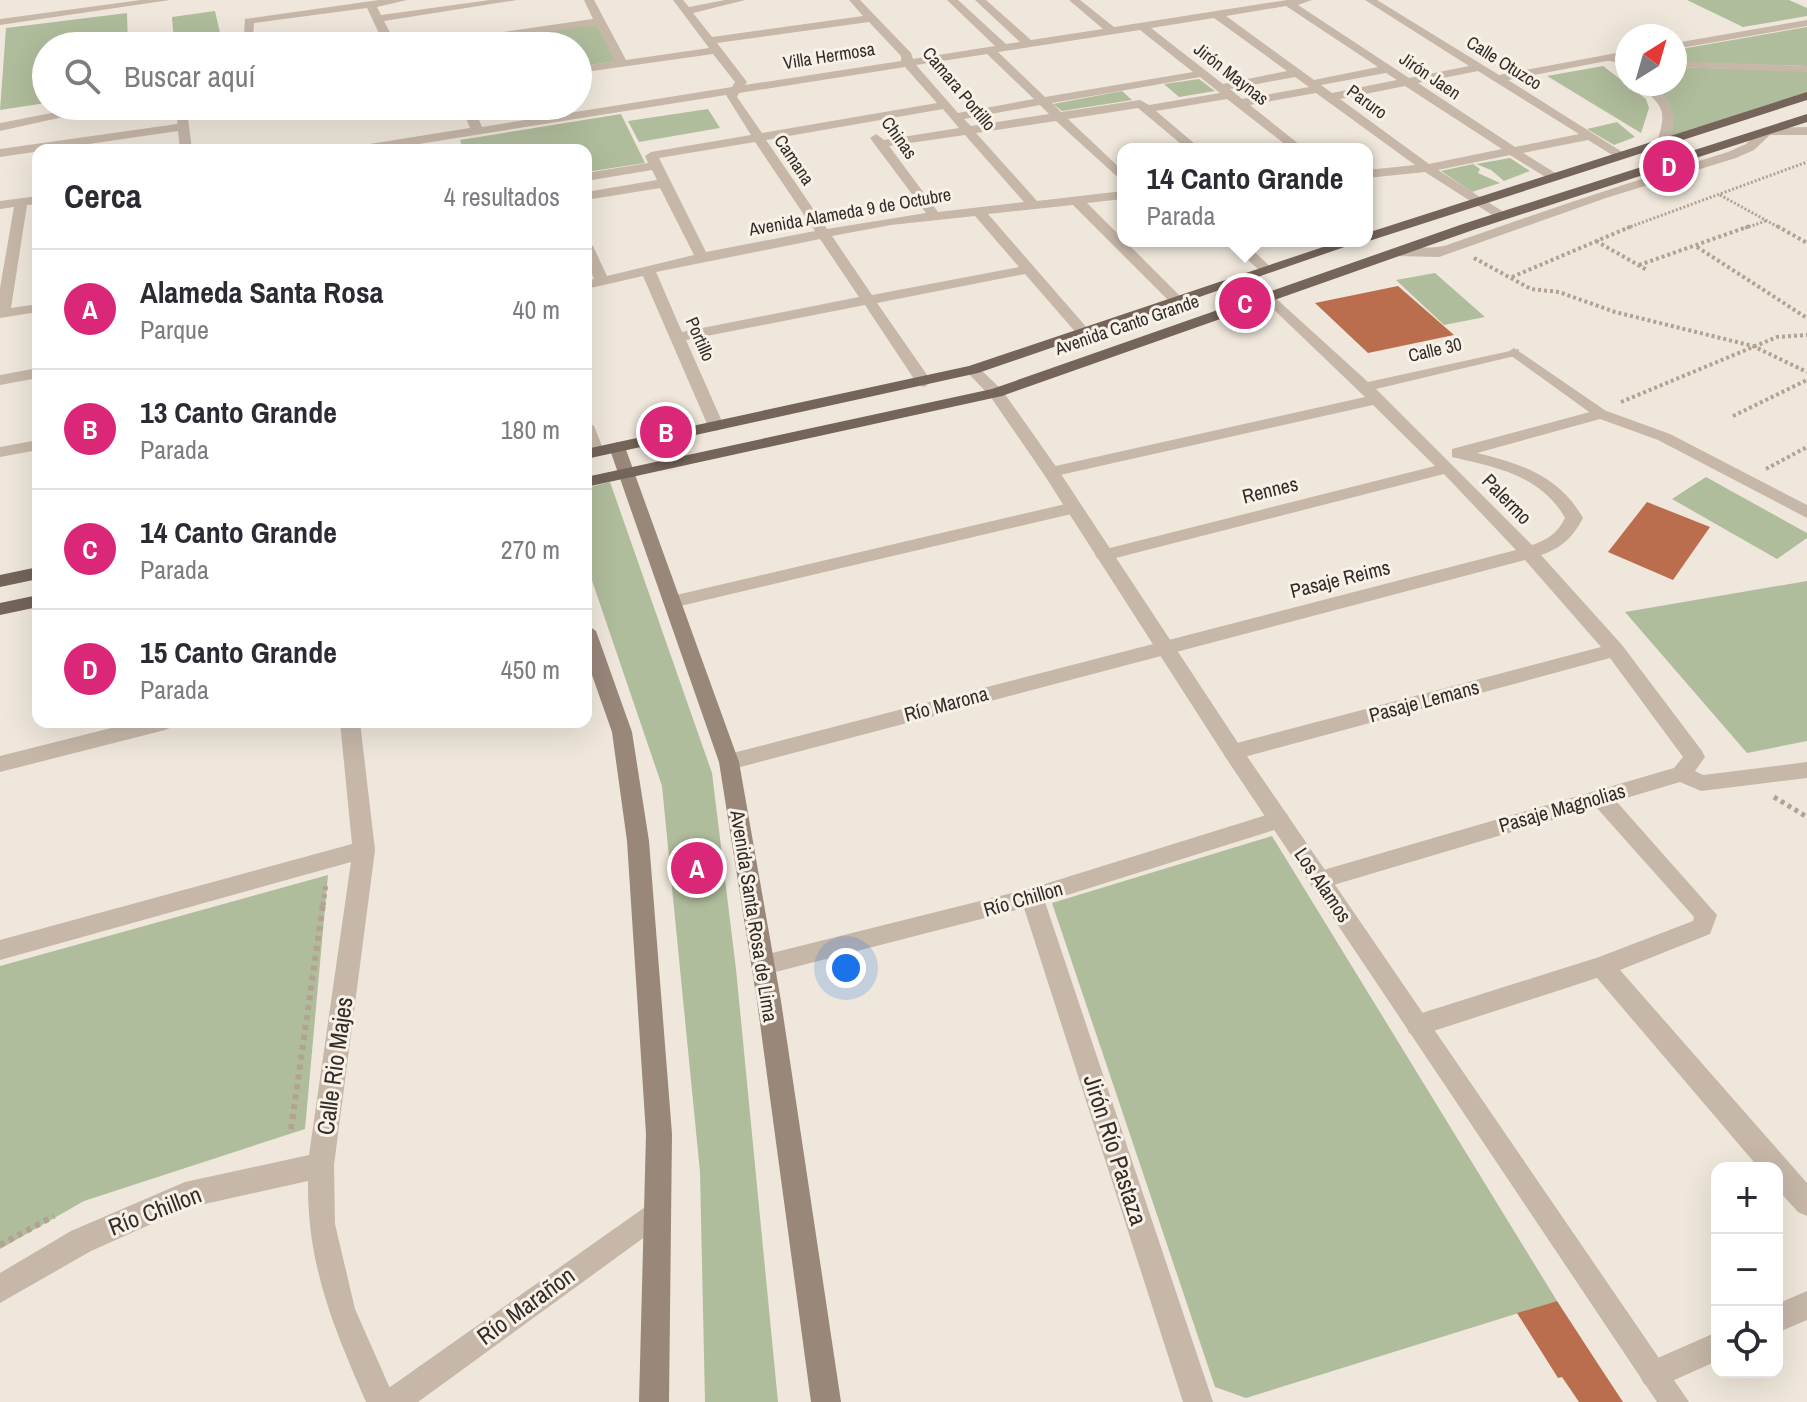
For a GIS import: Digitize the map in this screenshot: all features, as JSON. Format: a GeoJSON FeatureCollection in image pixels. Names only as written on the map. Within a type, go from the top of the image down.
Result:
{"type":"FeatureCollection","features":[{"type":"Feature","properties":{"kind":"main road"},"geometry":{"type":"LineString","coordinates":[[1373,235],[1807,96]]}},
{"type":"Feature","properties":{"kind":"main road","name":"Avenida Canto Grande"},"geometry":{"type":"LineString","coordinates":[[592,481],[996,393],[1500,216],[1807,118]]}},
{"type":"Feature","properties":{"kind":"main road","name":"Avenida Canto Grande"},"geometry":{"type":"LineString","coordinates":[[600,451],[973,370],[1336,247]]}},
{"type":"Feature","properties":{"kind":"main road","name":"Avenida Santa Rosa de Lima"},"geometry":{"type":"LineString","coordinates":[[600,451],[626,474],[729,762],[764,965],[826,1402]]}},
{"type":"Feature","properties":{"kind":"main road"},"geometry":{"type":"LineString","coordinates":[[0,581],[32,574]]}},
{"type":"Feature","properties":{"kind":"main road"},"geometry":{"type":"LineString","coordinates":[[0,609],[32,602]]}},
{"type":"Feature","properties":{"kind":"main road"},"geometry":{"type":"LineString","coordinates":[[592,648],[622,732],[638,841],[658,1118],[654,1402]]}},
{"type":"Feature","properties":{"kind":"street"},"geometry":{"type":"LineString","coordinates":[[0,22],[165,0]]}},
{"type":"Feature","properties":{"kind":"street"},"geometry":{"type":"LineString","coordinates":[[249,32],[249,21],[269,14],[402,0]]}},
{"type":"Feature","properties":{"kind":"street"},"geometry":{"type":"LineString","coordinates":[[376,19],[428,6],[512,0]]}},
{"type":"Feature","properties":{"kind":"street"},"geometry":{"type":"LineString","coordinates":[[589,0],[622,63]]}},
{"type":"Feature","properties":{"kind":"street","name":"Camana"},"geometry":{"type":"LineString","coordinates":[[678,0],[741,82],[731,97],[924,382]]}},
{"type":"Feature","properties":{"kind":"street"},"geometry":{"type":"LineString","coordinates":[[686,11],[740,0]]}},
{"type":"Feature","properties":{"kind":"street","name":"Camara Portillo"},"geometry":{"type":"LineString","coordinates":[[854,0],[907,55],[907,62],[959,116],[1033,204]]}},
{"type":"Feature","properties":{"kind":"street"},"geometry":{"type":"LineString","coordinates":[[952,0],[1003,47]]}},
{"type":"Feature","properties":{"kind":"street"},"geometry":{"type":"LineString","coordinates":[[980,0],[1028,43]]}},
{"type":"Feature","properties":{"kind":"street"},"geometry":{"type":"LineString","coordinates":[[1074,0],[1111,30]]}},
{"type":"Feature","properties":{"kind":"street"},"geometry":{"type":"LineString","coordinates":[[1219,0],[1235,11]]}},
{"type":"Feature","properties":{"kind":"street","name":"Villa Hermosa"},"geometry":{"type":"LineString","coordinates":[[592,108],[736,90],[1307,0]]}},
{"type":"Feature","properties":{"kind":"street","name":"Calle Otuzco"},"geometry":{"type":"LineString","coordinates":[[1370,0],[1621,155]]}},
{"type":"Feature","properties":{"kind":"street","name":"Jirón Jaen"},"geometry":{"type":"LineString","coordinates":[[1288,3],[1552,177]]}},
{"type":"Feature","properties":{"kind":"street"},"geometry":{"type":"LineString","coordinates":[[370,4],[383,32]]}},
{"type":"Feature","properties":{"kind":"street","name":"Paruro"},"geometry":{"type":"LineString","coordinates":[[1216,14],[1427,168],[1500,216]]}},
{"type":"Feature","properties":{"kind":"street"},"geometry":{"type":"LineString","coordinates":[[592,68],[871,18]]}},
{"type":"Feature","properties":{"kind":"street"},"geometry":{"type":"LineString","coordinates":[[524,32],[601,21]]}},
{"type":"Feature","properties":{"kind":"street"},"geometry":{"type":"LineString","coordinates":[[1687,44],[1807,23]]}},
{"type":"Feature","properties":{"kind":"street","name":"Jirón Maynas"},"geometry":{"type":"LineString","coordinates":[[1141,25],[1291,143]]}},
{"type":"Feature","properties":{"kind":"street"},"geometry":{"type":"LineString","coordinates":[[988,49],[1117,172]]}},
{"type":"Feature","properties":{"kind":"street"},"geometry":{"type":"LineString","coordinates":[[1496,79],[1615,56]]}},
{"type":"Feature","properties":{"kind":"street"},"geometry":{"type":"LineString","coordinates":[[1607,58],[1615,63]]}},
{"type":"Feature","properties":{"kind":"street"},"geometry":{"type":"LineString","coordinates":[[1330,97],[1477,68]]}},
{"type":"Feature","properties":{"kind":"street"},"geometry":{"type":"LineString","coordinates":[[1239,103],[1387,69]]}},
{"type":"Feature","properties":{"kind":"street"},"geometry":{"type":"LineString","coordinates":[[1146,109],[1296,73]]}},
{"type":"Feature","properties":{"kind":"street"},"geometry":{"type":"LineString","coordinates":[[959,116],[1200,74]]}},
{"type":"Feature","properties":{"kind":"street"},"geometry":{"type":"LineString","coordinates":[[1659,96],[1666,102],[1669,124],[1663,142]]}},
{"type":"Feature","properties":{"kind":"street"},"geometry":{"type":"LineString","coordinates":[[880,144],[1140,104],[1188,143]]}},
{"type":"Feature","properties":{"kind":"street"},"geometry":{"type":"LineString","coordinates":[[702,257],[651,156],[948,105]]}},
{"type":"Feature","properties":{"kind":"street"},"geometry":{"type":"LineString","coordinates":[[0,127],[35,120]]}},
{"type":"Feature","properties":{"kind":"street"},"geometry":{"type":"LineString","coordinates":[[182,120],[185,144]]}},
{"type":"Feature","properties":{"kind":"street"},"geometry":{"type":"LineString","coordinates":[[473,120],[477,130]]}},
{"type":"Feature","properties":{"kind":"street","name":"Villa Hermosa"},"geometry":{"type":"LineString","coordinates":[[440,143],[477,130],[525,120]]}},
{"type":"Feature","properties":{"kind":"street","name":"Chinas"},"geometry":{"type":"LineString","coordinates":[[864,121],[933,214]]}},
{"type":"Feature","properties":{"kind":"street"},"geometry":{"type":"LineString","coordinates":[[89,144],[183,127]]}},
{"type":"Feature","properties":{"kind":"street"},"geometry":{"type":"LineString","coordinates":[[1395,252],[1434,254],[1601,195],[1732,155],[1750,147],[1767,131],[1807,131]]}},
{"type":"Feature","properties":{"kind":"street"},"geometry":{"type":"LineString","coordinates":[[1373,173],[1427,168],[1588,136]]}},
{"type":"Feature","properties":{"kind":"street"},"geometry":{"type":"LineString","coordinates":[[0,153],[32,150]]}},
{"type":"Feature","properties":{"kind":"street"},"geometry":{"type":"LineString","coordinates":[[592,176],[656,166]]}},
{"type":"Feature","properties":{"kind":"street"},"geometry":{"type":"LineString","coordinates":[[592,195],[665,183]]}},
{"type":"Feature","properties":{"kind":"street","name":"Avenida Alameda 9 de Octubre"},"geometry":{"type":"LineString","coordinates":[[592,283],[702,257],[933,214],[1117,196]]}},
{"type":"Feature","properties":{"kind":"street"},"geometry":{"type":"LineString","coordinates":[[0,205],[32,201]]}},
{"type":"Feature","properties":{"kind":"street"},"geometry":{"type":"LineString","coordinates":[[21,202],[6,257],[2,314],[32,309]]}},
{"type":"Feature","properties":{"kind":"street"},"geometry":{"type":"LineString","coordinates":[[1078,202],[1117,241]]}},
{"type":"Feature","properties":{"kind":"street"},"geometry":{"type":"LineString","coordinates":[[977,210],[1083,332]]}},
{"type":"Feature","properties":{"kind":"street"},"geometry":{"type":"LineString","coordinates":[[1123,247],[1177,301]]}},
{"type":"Feature","properties":{"kind":"street"},"geometry":{"type":"LineString","coordinates":[[1242,247],[1268,271]]}},
{"type":"Feature","properties":{"kind":"street"},"geometry":{"type":"LineString","coordinates":[[592,259],[602,280]]}},
{"type":"Feature","properties":{"kind":"street","name":"Portillo"},"geometry":{"type":"LineString","coordinates":[[647,269],[716,426]]}},
{"type":"Feature","properties":{"kind":"street"},"geometry":{"type":"LineString","coordinates":[[677,337],[1028,269]]}},
{"type":"Feature","properties":{"kind":"street","name":"Palermo"},"geometry":{"type":"LineString","coordinates":[[1249,278],[1442,464],[1615,650],[1695,757],[1681,774]]}},
{"type":"Feature","properties":{"kind":"street","name":"Calle 30"},"geometry":{"type":"LineString","coordinates":[[1051,472],[1371,393],[1514,352]]}},
{"type":"Feature","properties":{"kind":"street","name":"Los Alamos"},"geometry":{"type":"LineString","coordinates":[[973,370],[996,393],[1051,472],[1233,752],[1674,1402]]}},
{"type":"Feature","properties":{"kind":"street"},"geometry":{"type":"LineString","coordinates":[[0,380],[32,374]]}},
{"type":"Feature","properties":{"kind":"street"},"geometry":{"type":"LineString","coordinates":[[1601,414],[1664,437],[1807,512]]}},
{"type":"Feature","properties":{"kind":"street","name":"Rennes"},"geometry":{"type":"LineString","coordinates":[[1104,555],[1442,464],[1458,453],[1601,414]]}},
{"type":"Feature","properties":{"kind":"street"},"geometry":{"type":"LineString","coordinates":[[0,452],[32,446]]}},
{"type":"Feature","properties":{"kind":"street","name":"Pasaje Reims"},"geometry":{"type":"LineString","coordinates":[[1163,646],[1528,553],[1556,544],[1568,532],[1574,518],[1566,501],[1550,486],[1519,470],[1458,453]]}},
{"type":"Feature","properties":{"kind":"street"},"geometry":{"type":"LineString","coordinates":[[672,602],[1074,508]]}},
{"type":"Feature","properties":{"kind":"street","name":"Río Marona"},"geometry":{"type":"LineString","coordinates":[[729,762],[1163,646]]}},
{"type":"Feature","properties":{"kind":"street","name":"Pasaje Lemans"},"geometry":{"type":"LineString","coordinates":[[1233,752],[1615,650]]}},
{"type":"Feature","properties":{"kind":"street"},"geometry":{"type":"LineString","coordinates":[[0,764],[141,728]]}},
{"type":"Feature","properties":{"kind":"street","name":"Calle Rio Majes"},"geometry":{"type":"LineString","coordinates":[[351,728],[364,850],[321,1165],[321,1224],[341,1311],[381,1402]]}},
{"type":"Feature","properties":{"kind":"street","name":"Pasaje Magnolias"},"geometry":{"type":"LineString","coordinates":[[1320,880],[1681,774],[1701,783],[1807,770]]}},
{"type":"Feature","properties":{"kind":"street"},"geometry":{"type":"LineString","coordinates":[[1418,1025],[1602,966],[1702,927],[1706,915],[1599,797]]}},
{"type":"Feature","properties":{"kind":"street","name":"Río Chillon"},"geometry":{"type":"LineString","coordinates":[[764,965],[1032,897],[1279,820]]}},
{"type":"Feature","properties":{"kind":"street"},"geometry":{"type":"LineString","coordinates":[[0,950],[364,850]]}},
{"type":"Feature","properties":{"kind":"street","name":"Jirón Río Pastaza"},"geometry":{"type":"LineString","coordinates":[[1032,897],[1198,1402]]}},
{"type":"Feature","properties":{"kind":"street"},"geometry":{"type":"LineString","coordinates":[[1602,966],[1772,1162]]}},
{"type":"Feature","properties":{"kind":"street","name":"Río Chillon"},"geometry":{"type":"LineString","coordinates":[[0,1289],[81,1241],[185,1195],[321,1165]]}},
{"type":"Feature","properties":{"kind":"street"},"geometry":{"type":"LineString","coordinates":[[1783,1175],[1807,1203]]}},
{"type":"Feature","properties":{"kind":"street","name":"Río Marañon"},"geometry":{"type":"LineString","coordinates":[[393,1402],[658,1211]]}},
{"type":"Feature","properties":{"kind":"street"},"geometry":{"type":"LineString","coordinates":[[1783,1316],[1807,1305]]}},
{"type":"Feature","properties":{"kind":"street"},"geometry":{"type":"LineString","coordinates":[[1654,1374],[1711,1349]]}},
{"type":"Feature","properties":{"kind":"lane"},"geometry":{"type":"LineString","coordinates":[[1607,58],[1615,59]]}},
{"type":"Feature","properties":{"kind":"lane"},"geometry":{"type":"LineString","coordinates":[[1687,64],[1807,69]]}},
{"type":"Feature","properties":{"kind":"lane"},"geometry":{"type":"LineString","coordinates":[[1514,352],[1601,414]]}},
{"type":"Feature","properties":{"kind":"path"},"geometry":{"type":"LineString","coordinates":[[1511,277],[1595,240],[1807,162]]}},
{"type":"Feature","properties":{"kind":"path"},"geometry":{"type":"LineString","coordinates":[[1719,195],[1807,243]]}},
{"type":"Feature","properties":{"kind":"path"},"geometry":{"type":"LineString","coordinates":[[1639,265],[1766,221]]}},
{"type":"Feature","properties":{"kind":"path"},"geometry":{"type":"LineString","coordinates":[[1595,240],[1647,270]]}},
{"type":"Feature","properties":{"kind":"path"},"geometry":{"type":"LineString","coordinates":[[1696,246],[1807,318]]}},
{"type":"Feature","properties":{"kind":"path"},"geometry":{"type":"LineString","coordinates":[[1453,247],[1531,289],[1559,292],[1615,312],[1753,346],[1807,372]]}},
{"type":"Feature","properties":{"kind":"path"},"geometry":{"type":"LineString","coordinates":[[1601,414],[1610,406],[1753,346],[1777,337],[1807,335]]}},
{"type":"Feature","properties":{"kind":"path"},"geometry":{"type":"LineString","coordinates":[[1733,416],[1807,380]]}},
{"type":"Feature","properties":{"kind":"path"},"geometry":{"type":"LineString","coordinates":[[1748,480],[1807,447]]}},
{"type":"Feature","properties":{"kind":"path"},"geometry":{"type":"LineString","coordinates":[[1798,450],[1807,455]]}},
{"type":"Feature","properties":{"kind":"path"},"geometry":{"type":"LineString","coordinates":[[291,1129],[325,880]]}},
{"type":"Feature","properties":{"kind":"path"},"geometry":{"type":"LineString","coordinates":[[0,1245],[54,1216]]}},
{"type":"Feature","properties":{"kind":"green space"},"geometry":{"type":"Polygon","coordinates":[[[1687,0],[1789,0],[1807,8],[1807,16],[1743,27],[1687,0]]]}},
{"type":"Feature","properties":{"kind":"green space"},"geometry":{"type":"Polygon","coordinates":[[[215,11],[220,32],[173,32],[172,17],[215,11]]]}},
{"type":"Feature","properties":{"kind":"green space"},"geometry":{"type":"Polygon","coordinates":[[[127,13],[128,32],[32,32],[32,105],[0,110],[6,28],[127,13]]]}},
{"type":"Feature","properties":{"kind":"green space"},"geometry":{"type":"Polygon","coordinates":[[[597,24],[616,61],[592,65],[592,32],[536,32],[597,24]]]}},
{"type":"Feature","properties":{"kind":"green space"},"geometry":{"type":"Polygon","coordinates":[[[1807,27],[1807,66],[1687,62],[1687,48],[1807,27]]]}},
{"type":"Feature","properties":{"kind":"green space"},"geometry":{"type":"Polygon","coordinates":[[[1603,66],[1615,75],[1615,96],[1642,96],[1646,99],[1649,108],[1641,133],[1547,76],[1603,66]]]}},
{"type":"Feature","properties":{"kind":"green space"},"geometry":{"type":"Polygon","coordinates":[[[1687,67],[1807,71],[1807,93],[1670,136],[1670,107],[1664,96],[1687,96],[1687,67]]]}},
{"type":"Feature","properties":{"kind":"green space"},"geometry":{"type":"Polygon","coordinates":[[[1199,79],[1215,91],[1179,97],[1164,84],[1199,79]]]}},
{"type":"Feature","properties":{"kind":"green space"},"geometry":{"type":"Polygon","coordinates":[[[1122,91],[1132,100],[1062,111],[1053,104],[1122,91]]]}},
{"type":"Feature","properties":{"kind":"green space"},"geometry":{"type":"Polygon","coordinates":[[[708,109],[720,128],[639,142],[628,121],[708,109]]]}},
{"type":"Feature","properties":{"kind":"green space"},"geometry":{"type":"Polygon","coordinates":[[[621,114],[645,163],[592,171],[592,144],[461,144],[460,140],[592,120],[621,114]]]}},
{"type":"Feature","properties":{"kind":"green space"},"geometry":{"type":"Polygon","coordinates":[[[1617,122],[1635,137],[1614,145],[1587,129],[1617,122]]]}},
{"type":"Feature","properties":{"kind":"green space"},"geometry":{"type":"Polygon","coordinates":[[[1510,158],[1530,171],[1504,181],[1491,170],[1476,164],[1510,158]]]}},
{"type":"Feature","properties":{"kind":"green space"},"geometry":{"type":"Polygon","coordinates":[[[1473,164],[1480,169],[1478,173],[1500,183],[1472,192],[1441,171],[1473,164]]]}},
{"type":"Feature","properties":{"kind":"green space"},"geometry":{"type":"Polygon","coordinates":[[[1435,273],[1485,317],[1444,325],[1396,280],[1435,273]]]}},
{"type":"Feature","properties":{"kind":"green space"},"geometry":{"type":"Polygon","coordinates":[[[1706,477],[1807,533],[1807,538],[1777,559],[1672,499],[1706,477]]]}},
{"type":"Feature","properties":{"kind":"green space"},"geometry":{"type":"Polygon","coordinates":[[[610,482],[712,773],[736,969],[778,1402],[705,1402],[700,1172],[662,786],[592,581],[592,486],[610,482]]]}},
{"type":"Feature","properties":{"kind":"green space"},"geometry":{"type":"Polygon","coordinates":[[[1807,581],[1807,741],[1747,753],[1625,612],[1807,581]]]}},
{"type":"Feature","properties":{"kind":"green space"},"geometry":{"type":"Polygon","coordinates":[[[1272,836],[1557,1301],[1246,1398],[1215,1387],[1052,903],[1272,836]]]}},
{"type":"Feature","properties":{"kind":"green space"},"geometry":{"type":"Polygon","coordinates":[[[328,875],[305,1129],[84,1201],[0,1249],[0,966],[328,875]]]}},
{"type":"Feature","properties":{"kind":"building"},"geometry":{"type":"Polygon","coordinates":[[[1398,286],[1454,335],[1368,353],[1315,303],[1398,286]]]}},
{"type":"Feature","properties":{"kind":"building"},"geometry":{"type":"Polygon","coordinates":[[[1647,502],[1710,527],[1673,580],[1608,552],[1647,502]]]}},
{"type":"Feature","properties":{"kind":"building"},"geometry":{"type":"Polygon","coordinates":[[[1557,1301],[1623,1402],[1579,1402],[1562,1377],[1558,1378],[1517,1313],[1557,1301]]]}},
{"type":"Feature","properties":{"kind":"place","name":"15 Canto Grande"},"geometry":{"type":"Point","coordinates":[1669,166]}},
{"type":"Feature","properties":{"kind":"place","name":"14 Canto Grande"},"geometry":{"type":"Point","coordinates":[1245,303]}},
{"type":"Feature","properties":{"kind":"place","name":"13 Canto Grande"},"geometry":{"type":"Point","coordinates":[666,432]}},
{"type":"Feature","properties":{"kind":"place","name":"Alameda Santa Rosa"},"geometry":{"type":"Point","coordinates":[697,868]}}]}
